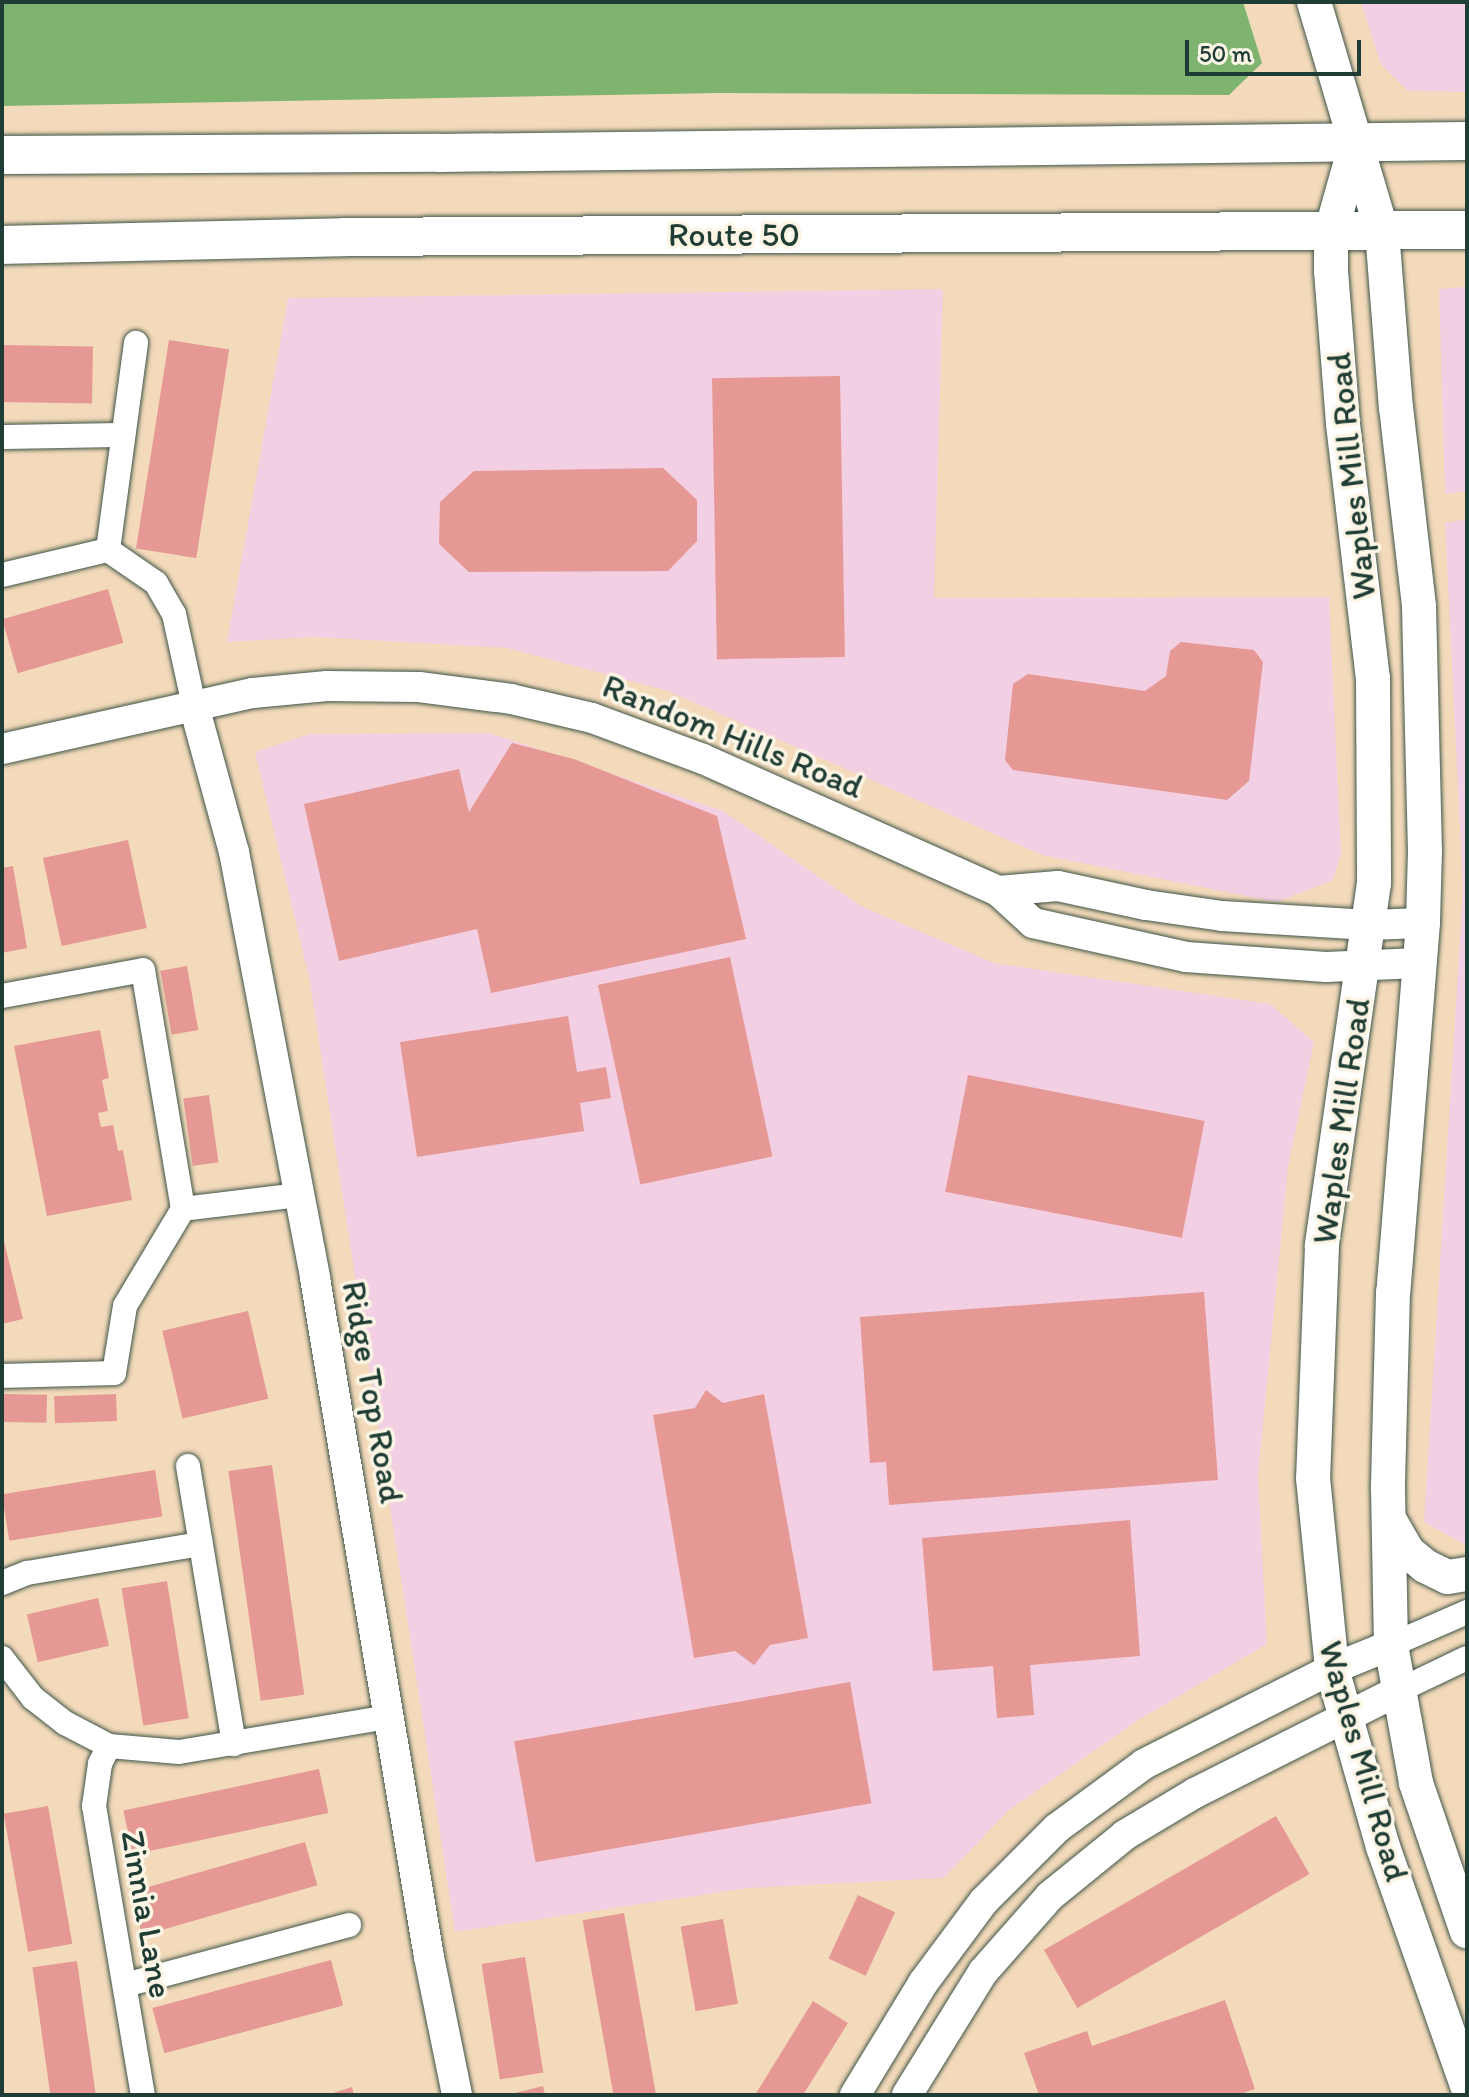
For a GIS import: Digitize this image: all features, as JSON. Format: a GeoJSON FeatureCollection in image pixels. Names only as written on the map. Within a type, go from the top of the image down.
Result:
{"type":"FeatureCollection","features":[{"type":"Feature","properties":{"kind":"main road","name":"Waples Mill Road"},"geometry":{"type":"LineString","coordinates":[[1314,2],[1382,231],[1422,662],[1423,923],[1393,1292],[1389,1519],[1391,1645],[1416,1783],[1467,1932]]}},
{"type":"Feature","properties":{"kind":"main road","name":"Waples Mill Road"},"geometry":{"type":"LineString","coordinates":[[1357,140],[1331,232],[1343,424],[1373,678],[1375,850],[1364,964],[1322,1246],[1313,1478],[1332,1669],[1383,1847],[1467,2085]]}},
{"type":"Feature","properties":{"kind":"main road"},"geometry":{"type":"LineString","coordinates":[[2,155],[424,154],[1467,141]]}},
{"type":"Feature","properties":{"kind":"main road","name":"Route 50"},"geometry":{"type":"LineString","coordinates":[[2,245],[345,237],[1467,230]]}},
{"type":"Feature","properties":{"kind":"main road"},"geometry":{"type":"LineString","coordinates":[[1389,1519],[1408,1552],[1425,1566],[1448,1577],[1467,1574]]}},
{"type":"Feature","properties":{"kind":"street"},"geometry":{"type":"LineString","coordinates":[[108,550],[121,435],[136,343]]}},
{"type":"Feature","properties":{"kind":"street"},"geometry":{"type":"LineString","coordinates":[[2,437],[121,435]]}},
{"type":"Feature","properties":{"kind":"street"},"geometry":{"type":"LineString","coordinates":[[2,575],[108,550],[156,583],[174,614],[194,706]]}},
{"type":"Feature","properties":{"kind":"street","name":"Random Hills Road"},"geometry":{"type":"LineString","coordinates":[[2,749],[253,693],[327,686],[419,687],[511,699],[592,718],[644,735],[998,891],[1033,923],[1186,957],[1326,967],[1419,963]]}},
{"type":"Feature","properties":{"kind":"street","name":"Ridge Top Road"},"geometry":{"type":"LineString","coordinates":[[194,706],[234,852],[299,1195],[429,1957],[457,2095]]}},
{"type":"Feature","properties":{"kind":"street","name":"Random Hills Road"},"geometry":{"type":"LineString","coordinates":[[998,891],[1058,886],[1146,905],[1222,916],[1369,925],[1423,923]]}},
{"type":"Feature","properties":{"kind":"street"},"geometry":{"type":"LineString","coordinates":[[2,996],[143,970],[183,1209],[125,1306],[114,1373],[2,1376]]}},
{"type":"Feature","properties":{"kind":"street"},"geometry":{"type":"LineString","coordinates":[[183,1209],[299,1195]]}},
{"type":"Feature","properties":{"kind":"street"},"geometry":{"type":"LineString","coordinates":[[188,1466],[234,1744]]}},
{"type":"Feature","properties":{"kind":"street"},"geometry":{"type":"LineString","coordinates":[[2,1583],[27,1573],[200,1544]]}},
{"type":"Feature","properties":{"kind":"street"},"geometry":{"type":"LineString","coordinates":[[855,2095],[923,1983],[984,1901],[1057,1828],[1144,1764],[1332,1669],[1467,1612]]}},
{"type":"Feature","properties":{"kind":"street"},"geometry":{"type":"LineString","coordinates":[[2,1658],[33,1698],[65,1723],[109,1746],[179,1752],[388,1717]]}},
{"type":"Feature","properties":{"kind":"street"},"geometry":{"type":"LineString","coordinates":[[907,2095],[983,1972],[1050,1896],[1125,1835],[1195,1793],[1467,1658]]}},
{"type":"Feature","properties":{"kind":"street","name":"Zinnia Lane"},"geometry":{"type":"LineString","coordinates":[[109,1746],[100,1764],[94,1806],[143,2095]]}},
{"type":"Feature","properties":{"kind":"street"},"geometry":{"type":"LineString","coordinates":[[125,1985],[349,1925]]}},
{"type":"Feature","properties":{"kind":"shaded area"},"geometry":{"type":"Polygon","coordinates":[[[1361,2],[1467,2],[1467,92],[1408,91],[1381,65],[1361,2]]]}},
{"type":"Feature","properties":{"kind":"shaded area"},"geometry":{"type":"Polygon","coordinates":[[[1467,287],[1467,491],[1445,494],[1439,289],[1467,287]]]}},
{"type":"Feature","properties":{"kind":"shaded area"},"geometry":{"type":"Polygon","coordinates":[[[943,289],[934,598],[1329,597],[1341,855],[1332,881],[1276,902],[1042,855],[668,691],[507,648],[314,637],[227,642],[288,298],[943,289]]]}},
{"type":"Feature","properties":{"kind":"shaded area"},"geometry":{"type":"Polygon","coordinates":[[[1467,519],[1467,1546],[1424,1522],[1463,890],[1445,523],[1467,519]]]}},
{"type":"Feature","properties":{"kind":"shaded area"},"geometry":{"type":"Polygon","coordinates":[[[490,733],[723,811],[863,907],[994,963],[1270,1004],[1314,1042],[1288,1167],[1258,1476],[1267,1644],[1137,1721],[1009,1810],[944,1878],[748,1888],[455,1932],[310,982],[255,752],[309,734],[490,733]]]}},
{"type":"Feature","properties":{"kind":"green space"},"geometry":{"type":"Polygon","coordinates":[[[2,2],[1243,2],[1262,63],[1229,95],[719,93],[2,106],[2,2]]]}},
{"type":"Feature","properties":{"kind":"building"},"geometry":{"type":"Polygon","coordinates":[[[169,340],[229,350],[196,558],[136,548],[169,340]]]}},
{"type":"Feature","properties":{"kind":"building"},"geometry":{"type":"Polygon","coordinates":[[[2,345],[93,347],[92,404],[2,402],[2,345]]]}},
{"type":"Feature","properties":{"kind":"building"},"geometry":{"type":"Polygon","coordinates":[[[840,376],[845,657],[717,659],[712,378],[840,376]]]}},
{"type":"Feature","properties":{"kind":"building"},"geometry":{"type":"Polygon","coordinates":[[[663,468],[697,500],[697,541],[668,571],[469,572],[439,544],[440,502],[474,471],[663,468]]]}},
{"type":"Feature","properties":{"kind":"building"},"geometry":{"type":"Polygon","coordinates":[[[108,589],[123,643],[18,673],[2,619],[108,589]]]}},
{"type":"Feature","properties":{"kind":"building"},"geometry":{"type":"Polygon","coordinates":[[[1181,642],[1254,650],[1263,662],[1249,781],[1227,800],[1013,770],[1005,760],[1013,684],[1028,674],[1145,691],[1166,676],[1170,651],[1181,642]]]}},
{"type":"Feature","properties":{"kind":"building"},"geometry":{"type":"Polygon","coordinates":[[[512,743],[574,759],[717,816],[746,939],[491,993],[477,929],[339,961],[304,804],[459,769],[469,812],[512,743]]]}},
{"type":"Feature","properties":{"kind":"building"},"geometry":{"type":"Polygon","coordinates":[[[128,840],[147,928],[62,946],[43,858],[128,840]]]}},
{"type":"Feature","properties":{"kind":"building"},"geometry":{"type":"Polygon","coordinates":[[[13,866],[27,948],[2,953],[2,868],[13,866]]]}},
{"type":"Feature","properties":{"kind":"building"},"geometry":{"type":"Polygon","coordinates":[[[730,957],[772,1157],[640,1185],[598,985],[730,957]]]}},
{"type":"Feature","properties":{"kind":"building"},"geometry":{"type":"Polygon","coordinates":[[[187,966],[198,1030],[172,1035],[160,971],[187,966]]]}},
{"type":"Feature","properties":{"kind":"building"},"geometry":{"type":"Polygon","coordinates":[[[568,1016],[577,1072],[606,1067],[611,1098],[580,1103],[584,1131],[417,1157],[400,1042],[568,1016]]]}},
{"type":"Feature","properties":{"kind":"building"},"geometry":{"type":"Polygon","coordinates":[[[100,1030],[109,1078],[102,1080],[108,1111],[98,1113],[101,1127],[113,1125],[118,1151],[123,1150],[132,1200],[47,1216],[14,1046],[100,1030]]]}},
{"type":"Feature","properties":{"kind":"building"},"geometry":{"type":"Polygon","coordinates":[[[968,1075],[1205,1121],[1182,1238],[945,1192],[968,1075]]]}},
{"type":"Feature","properties":{"kind":"building"},"geometry":{"type":"Polygon","coordinates":[[[209,1095],[218,1162],[193,1166],[183,1099],[209,1095]]]}},
{"type":"Feature","properties":{"kind":"building"},"geometry":{"type":"Polygon","coordinates":[[[2,1233],[23,1319],[2,1324],[2,1233]]]}},
{"type":"Feature","properties":{"kind":"building"},"geometry":{"type":"Polygon","coordinates":[[[1204,1292],[1218,1480],[889,1505],[886,1462],[870,1463],[860,1317],[1204,1292]]]}},
{"type":"Feature","properties":{"kind":"building"},"geometry":{"type":"Polygon","coordinates":[[[248,1311],[268,1399],[183,1418],[162,1331],[248,1311]]]}},
{"type":"Feature","properties":{"kind":"building"},"geometry":{"type":"Polygon","coordinates":[[[706,1390],[723,1403],[764,1394],[808,1638],[770,1645],[754,1665],[735,1651],[694,1658],[653,1415],[695,1408],[706,1390]]]}},
{"type":"Feature","properties":{"kind":"building"},"geometry":{"type":"Polygon","coordinates":[[[2,1394],[47,1395],[47,1423],[2,1422],[2,1394]]]}},
{"type":"Feature","properties":{"kind":"building"},"geometry":{"type":"Polygon","coordinates":[[[116,1394],[117,1421],[55,1423],[54,1396],[116,1394]]]}},
{"type":"Feature","properties":{"kind":"building"},"geometry":{"type":"Polygon","coordinates":[[[272,1465],[304,1695],[261,1701],[228,1471],[272,1465]]]}},
{"type":"Feature","properties":{"kind":"building"},"geometry":{"type":"Polygon","coordinates":[[[155,1470],[162,1516],[9,1541],[2,1494],[155,1470]]]}},
{"type":"Feature","properties":{"kind":"building"},"geometry":{"type":"Polygon","coordinates":[[[1130,1520],[1140,1656],[1030,1665],[1034,1715],[997,1718],[993,1666],[933,1671],[922,1538],[1130,1520]]]}},
{"type":"Feature","properties":{"kind":"building"},"geometry":{"type":"Polygon","coordinates":[[[167,1581],[189,1718],[143,1725],[122,1588],[167,1581]]]}},
{"type":"Feature","properties":{"kind":"building"},"geometry":{"type":"Polygon","coordinates":[[[98,1598],[109,1646],[38,1662],[27,1614],[98,1598]]]}},
{"type":"Feature","properties":{"kind":"building"},"geometry":{"type":"Polygon","coordinates":[[[850,1682],[871,1803],[536,1862],[514,1741],[850,1682]]]}},
{"type":"Feature","properties":{"kind":"building"},"geometry":{"type":"Polygon","coordinates":[[[319,1769],[328,1813],[133,1855],[123,1811],[319,1769]]]}},
{"type":"Feature","properties":{"kind":"building"},"geometry":{"type":"Polygon","coordinates":[[[48,1806],[72,1944],[28,1952],[4,1814],[48,1806]]]}},
{"type":"Feature","properties":{"kind":"building"},"geometry":{"type":"Polygon","coordinates":[[[1276,1816],[1310,1874],[1077,2008],[1044,1950],[1276,1816]]]}},
{"type":"Feature","properties":{"kind":"building"},"geometry":{"type":"Polygon","coordinates":[[[305,1842],[317,1885],[142,1935],[130,1892],[305,1842]]]}},
{"type":"Feature","properties":{"kind":"building"},"geometry":{"type":"Polygon","coordinates":[[[858,1895],[895,1912],[866,1976],[828,1958],[858,1895]]]}},
{"type":"Feature","properties":{"kind":"building"},"geometry":{"type":"Polygon","coordinates":[[[624,1913],[656,2095],[613,2095],[583,1920],[624,1913]]]}},
{"type":"Feature","properties":{"kind":"building"},"geometry":{"type":"Polygon","coordinates":[[[723,1919],[738,2004],[696,2011],[681,1926],[723,1919]]]}},
{"type":"Feature","properties":{"kind":"building"},"geometry":{"type":"Polygon","coordinates":[[[525,1957],[543,2073],[500,2079],[482,1964],[525,1957]]]}},
{"type":"Feature","properties":{"kind":"building"},"geometry":{"type":"Polygon","coordinates":[[[331,1960],[343,2005],[164,2053],[152,2008],[331,1960]]]}},
{"type":"Feature","properties":{"kind":"building"},"geometry":{"type":"Polygon","coordinates":[[[77,1961],[96,2095],[50,2095],[32,1967],[77,1961]]]}},
{"type":"Feature","properties":{"kind":"building"},"geometry":{"type":"Polygon","coordinates":[[[1225,2000],[1255,2089],[1237,2095],[1039,2095],[1024,2053],[1087,2031],[1092,2046],[1225,2000]]]}},
{"type":"Feature","properties":{"kind":"building"},"geometry":{"type":"Polygon","coordinates":[[[813,2001],[848,2023],[803,2095],[755,2095],[813,2001]]]}},
{"type":"Feature","properties":{"kind":"building"},"geometry":{"type":"Polygon","coordinates":[[[543,2086],[545,2095],[511,2095],[511,2094],[543,2086]]]}},
{"type":"Feature","properties":{"kind":"building"},"geometry":{"type":"Polygon","coordinates":[[[352,2087],[354,2095],[330,2095],[330,2094],[352,2087]]]}}]}
